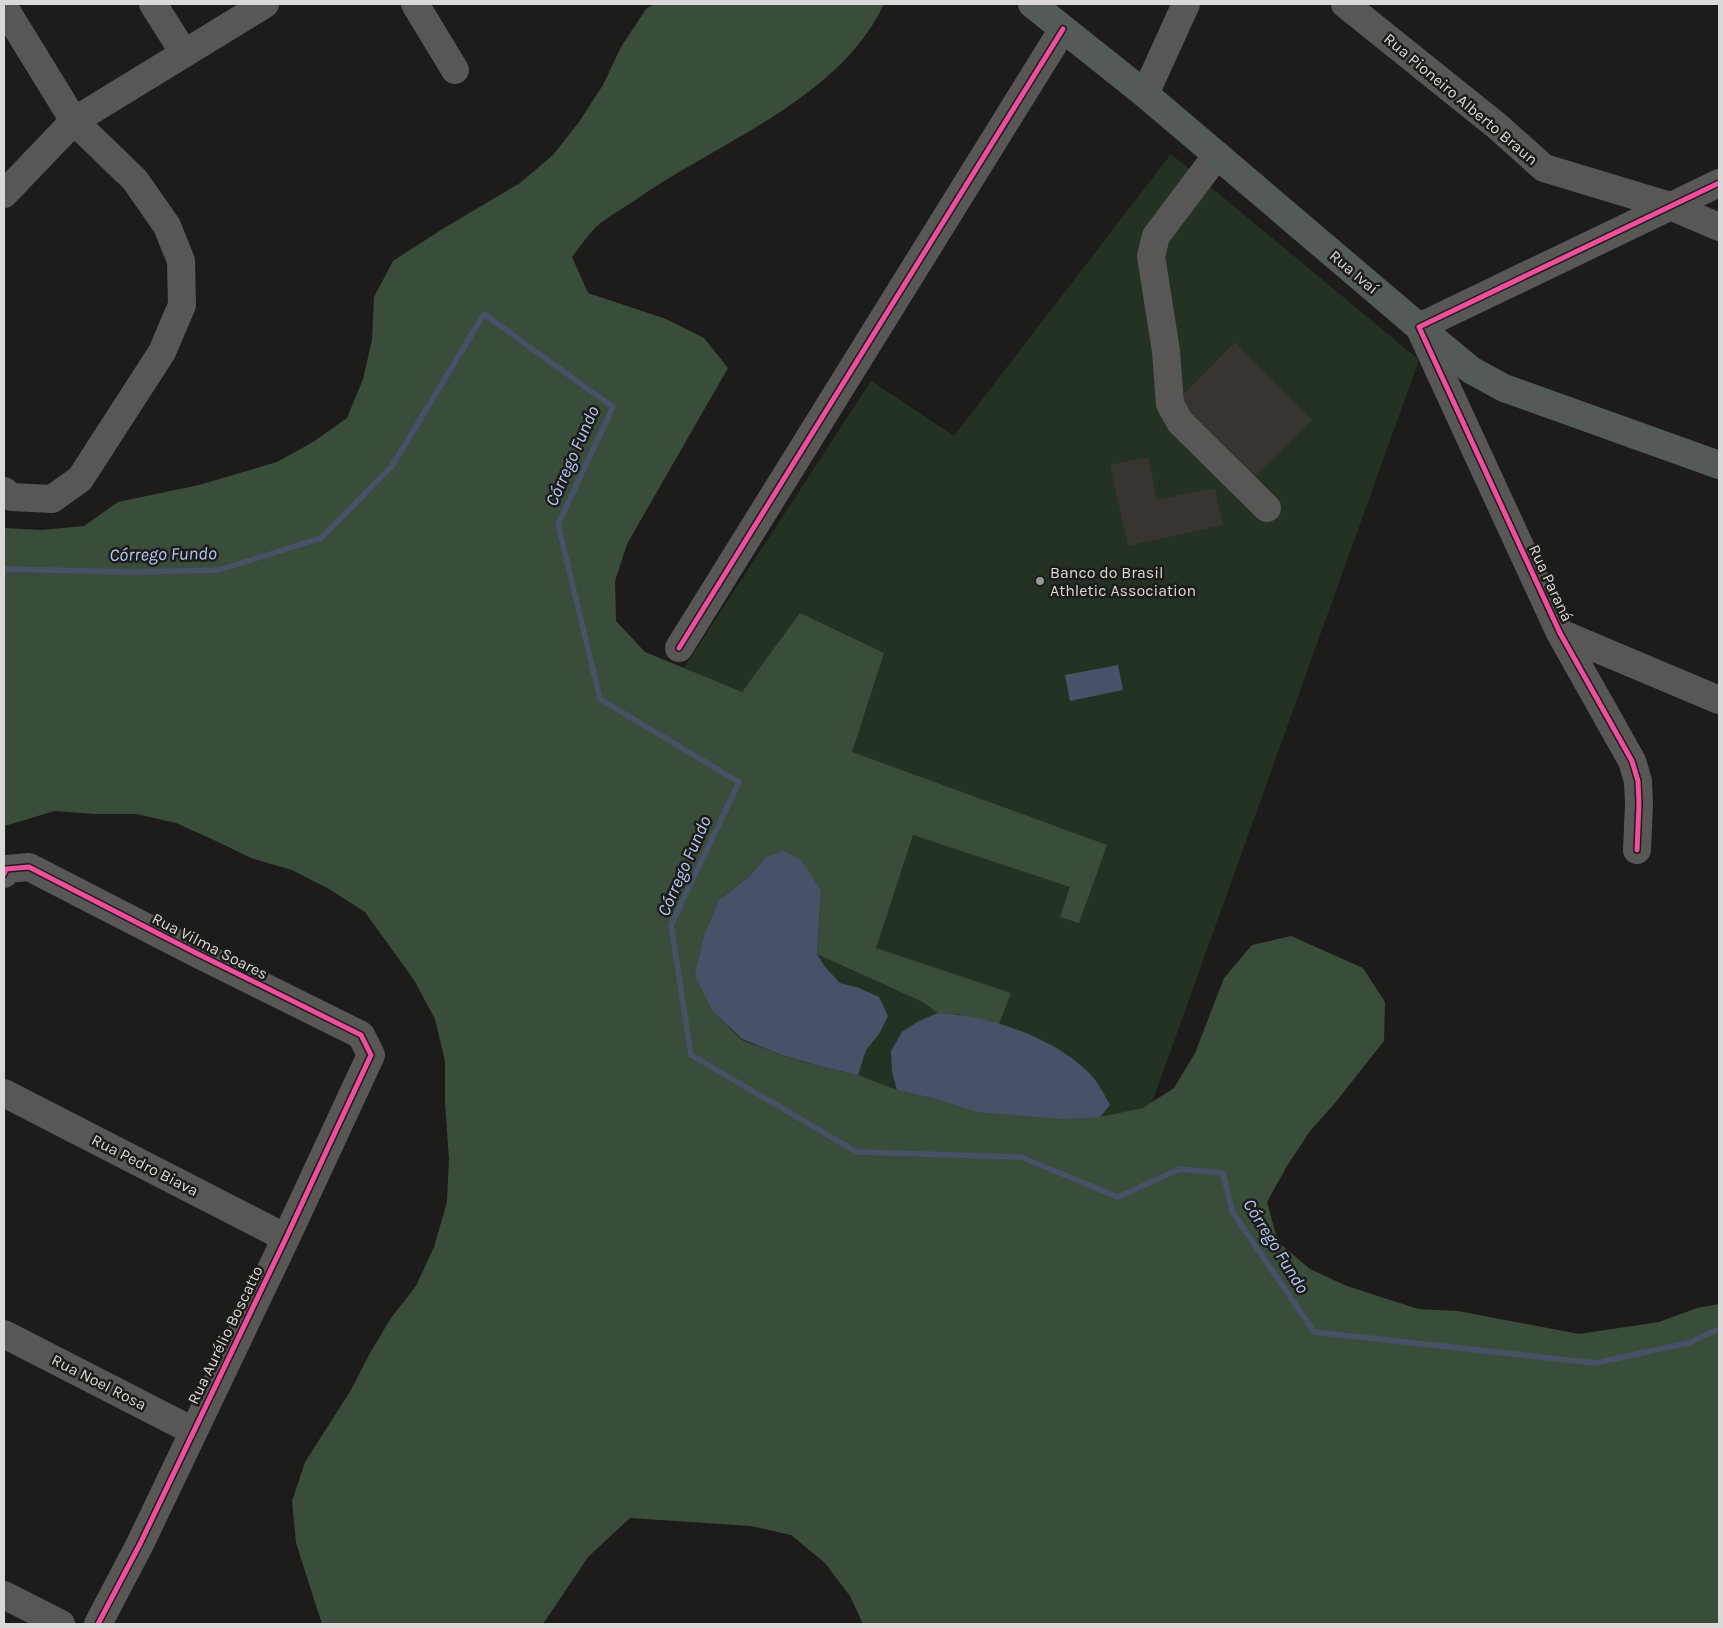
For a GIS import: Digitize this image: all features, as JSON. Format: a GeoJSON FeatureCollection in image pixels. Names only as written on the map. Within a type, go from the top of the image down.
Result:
{"type":"FeatureCollection","features":[{"type":"Feature","properties":{"kind":"main road","name":"Rua Ivaí"},"geometry":{"type":"LineString","coordinates":[[1032,4],[1145,94],[1419,328],[1471,370],[1504,388],[1719,465]]}},
{"type":"Feature","properties":{"kind":"street"},"geometry":{"type":"LineString","coordinates":[[153,4],[184,53]]}},
{"type":"Feature","properties":{"kind":"street"},"geometry":{"type":"LineString","coordinates":[[4,194],[74,121],[265,4]]}},
{"type":"Feature","properties":{"kind":"street"},"geometry":{"type":"LineString","coordinates":[[415,4],[455,70]]}},
{"type":"Feature","properties":{"kind":"street"},"geometry":{"type":"LineString","coordinates":[[1145,94],[1186,4]]}},
{"type":"Feature","properties":{"kind":"street","name":"Rua Pioneiro Alberto Braun"},"geometry":{"type":"LineString","coordinates":[[1345,4],[1497,126],[1544,168],[1670,206],[1719,228]]}},
{"type":"Feature","properties":{"kind":"street"},"geometry":{"type":"LineString","coordinates":[[4,7],[74,121],[135,180],[167,226],[181,261],[182,305],[162,352],[80,479],[52,499],[11,497],[4,491]]}},
{"type":"Feature","properties":{"kind":"street"},"geometry":{"type":"LineString","coordinates":[[679,648],[1063,29]]}},
{"type":"Feature","properties":{"kind":"street"},"geometry":{"type":"LineString","coordinates":[[1217,155],[1156,236],[1152,256],[1166,351],[1170,404],[1180,422],[1267,508]]}},
{"type":"Feature","properties":{"kind":"street"},"geometry":{"type":"LineString","coordinates":[[1419,328],[1719,183]]}},
{"type":"Feature","properties":{"kind":"street","name":"Rua Paraná"},"geometry":{"type":"LineString","coordinates":[[1419,328],[1560,633],[1632,761],[1638,781],[1637,850]]}},
{"type":"Feature","properties":{"kind":"street"},"geometry":{"type":"LineString","coordinates":[[1560,633],[1719,700]]}},
{"type":"Feature","properties":{"kind":"street","name":"Rua Vilma Soares"},"geometry":{"type":"LineString","coordinates":[[16,870],[204,957],[361,1035],[371,1055]]}},
{"type":"Feature","properties":{"kind":"street","name":"Rua Aurélio Boscatto"},"geometry":{"type":"LineString","coordinates":[[98,1624],[140,1544],[371,1055]]}},
{"type":"Feature","properties":{"kind":"street","name":"Rua Pedro Biava"},"geometry":{"type":"LineString","coordinates":[[4,1093],[286,1238]]}},
{"type":"Feature","properties":{"kind":"street","name":"Rua Noel Rosa"},"geometry":{"type":"LineString","coordinates":[[4,1334],[193,1430]]}},
{"type":"Feature","properties":{"kind":"street"},"geometry":{"type":"LineString","coordinates":[[4,1595],[60,1624]]}},
{"type":"Feature","properties":{"kind":"green space"},"geometry":{"type":"Polygon","coordinates":[[[654,4],[884,4],[864,38],[837,67],[807,93],[773,117],[666,180],[610,216],[593,230],[572,257],[588,293],[666,319],[704,338],[728,368],[627,544],[615,581],[616,621],[645,652],[742,692],[800,613],[884,653],[852,752],[1107,845],[1079,923],[1060,917],[1070,887],[913,835],[876,948],[1011,993],[999,1024],[958,1014],[938,1013],[923,1002],[817,954],[821,891],[764,859],[749,877],[719,900],[713,1012],[742,1040],[818,1066],[858,1075],[897,1090],[936,1099],[1100,1117],[1143,1108],[1174,1088],[1195,1053],[1224,978],[1252,945],[1291,936],[1363,968],[1385,1002],[1384,1041],[1335,1103],[1310,1131],[1287,1166],[1267,1202],[1278,1242],[1310,1269],[1347,1286],[1418,1309],[1458,1311],[1579,1334],[1659,1322],[1697,1308],[1719,1304],[1719,1624],[863,1624],[850,1596],[825,1563],[791,1535],[751,1526],[630,1518],[588,1557],[543,1624],[322,1624],[296,1543],[292,1501],[305,1462],[351,1390],[391,1318],[416,1286],[434,1247],[447,1202],[449,1159],[445,1103],[445,1061],[435,1019],[414,980],[365,912],[329,889],[292,870],[251,858],[176,823],[136,814],[95,814],[55,811],[4,826],[4,528],[41,530],[84,526],[118,502],[199,485],[277,462],[313,442],[347,418],[363,379],[372,340],[374,297],[393,261],[520,183],[553,155],[579,122],[603,85],[621,47],[646,9],[654,4]]]}},
{"type":"Feature","properties":{"kind":"green space","name":"Banco do Brasil Athletic Association"},"geometry":{"type":"Polygon","coordinates":[[[1171,154],[1419,360],[1118,1197],[857,1152],[646,726],[871,381],[954,436],[1171,154]]]}},
{"type":"Feature","properties":{"kind":"water"},"geometry":{"type":"Polygon","coordinates":[[[1118,665],[1123,690],[1070,701],[1065,675],[1118,665]]]}},
{"type":"Feature","properties":{"kind":"water"},"geometry":{"type":"Polygon","coordinates":[[[783,850],[802,861],[821,891],[817,954],[825,967],[840,983],[859,988],[879,997],[888,1016],[879,1034],[866,1050],[858,1075],[779,1054],[742,1039],[713,1012],[695,975],[704,936],[719,900],[749,877],[764,859],[783,850]]]}},
{"type":"Feature","properties":{"kind":"water"},"geometry":{"type":"Polygon","coordinates":[[[938,1013],[976,1018],[996,1023],[1054,1047],[1090,1074],[1100,1086],[1110,1105],[1100,1117],[1061,1119],[978,1112],[936,1099],[897,1090],[892,1072],[891,1051],[902,1032],[919,1021],[938,1013]]]}},
{"type":"Feature","properties":{"kind":"building"},"geometry":{"type":"Polygon","coordinates":[[[1235,342],[1312,420],[1252,479],[1176,402],[1235,342]]]}},
{"type":"Feature","properties":{"kind":"building"},"geometry":{"type":"Polygon","coordinates":[[[1148,457],[1157,500],[1215,488],[1223,525],[1128,546],[1110,465],[1148,457]]]}},
{"type":"Feature","properties":{"kind":"waterway","name":"Córrego Fundo"},"geometry":{"type":"LineString","coordinates":[[4,569],[132,572],[219,570],[321,538],[392,466],[484,314],[613,407],[558,524],[600,699],[739,782],[671,925],[691,1055],[857,1152],[1021,1157],[1118,1197],[1180,1169],[1223,1173],[1232,1211],[1314,1332],[1595,1363],[1688,1343],[1719,1329]]}},
{"type":"Feature","properties":{"kind":"cycle path"},"geometry":{"type":"LineString","coordinates":[[679,648],[1063,29]]}},
{"type":"Feature","properties":{"kind":"cycle path"},"geometry":{"type":"LineString","coordinates":[[1637,850],[1638,781],[1632,761],[1560,633],[1419,327],[1719,183]]}},
{"type":"Feature","properties":{"kind":"cycle path"},"geometry":{"type":"LineString","coordinates":[[4,874],[6,869],[29,867],[361,1035],[371,1055],[140,1544],[98,1624]]}},
{"type":"Feature","properties":{"kind":"place","name":"Banco do Brasil Athletic Association"},"geometry":{"type":"Point","coordinates":[1040,581]}}]}
